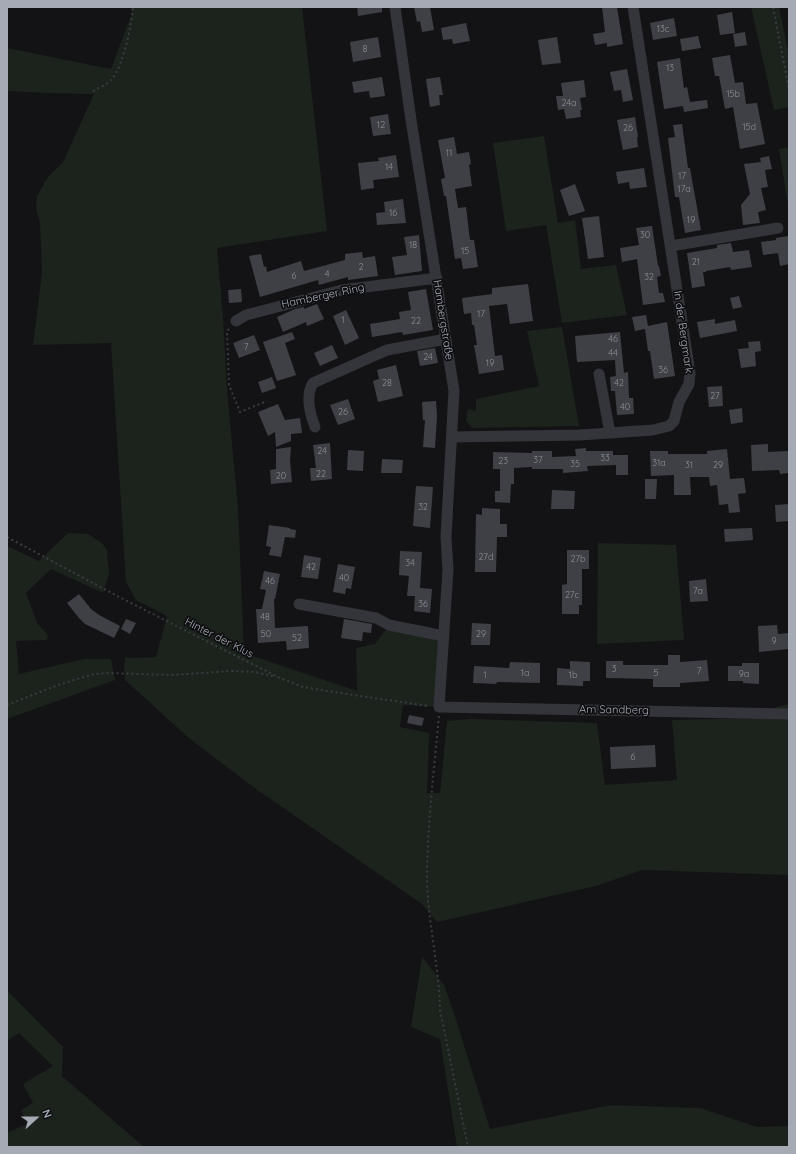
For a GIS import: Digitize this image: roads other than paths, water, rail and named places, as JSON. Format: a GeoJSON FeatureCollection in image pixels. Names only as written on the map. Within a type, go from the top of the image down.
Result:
{"type":"FeatureCollection","features":[{"type":"Feature","properties":{"kind":"street","name":"Hambergstraße"},"geometry":{"type":"LineString","coordinates":[[395,7],[411,120],[454,391],[446,537],[448,570],[440,707]]}},
{"type":"Feature","properties":{"kind":"street","name":"In der Bergmark"},"geometry":{"type":"LineString","coordinates":[[452,437],[610,433],[653,430],[669,426],[674,421],[679,402],[689,384],[690,373],[633,7]]}},
{"type":"Feature","properties":{"kind":"street"},"geometry":{"type":"LineString","coordinates":[[671,246],[778,228]]}},
{"type":"Feature","properties":{"kind":"street","name":"Hamberger Ring"},"geometry":{"type":"LineString","coordinates":[[236,321],[246,315],[258,311],[342,290],[437,278]]}},
{"type":"Feature","properties":{"kind":"street"},"geometry":{"type":"LineString","coordinates":[[315,427],[310,413],[309,389],[313,383],[387,350],[446,339]]}},
{"type":"Feature","properties":{"kind":"street"},"geometry":{"type":"LineString","coordinates":[[599,374],[610,433]]}},
{"type":"Feature","properties":{"kind":"street"},"geometry":{"type":"LineString","coordinates":[[300,604],[376,618],[389,625],[444,636]]}},
{"type":"Feature","properties":{"kind":"street","name":"Am Sandberg"},"geometry":{"type":"LineString","coordinates":[[440,707],[789,714]]}}]}
